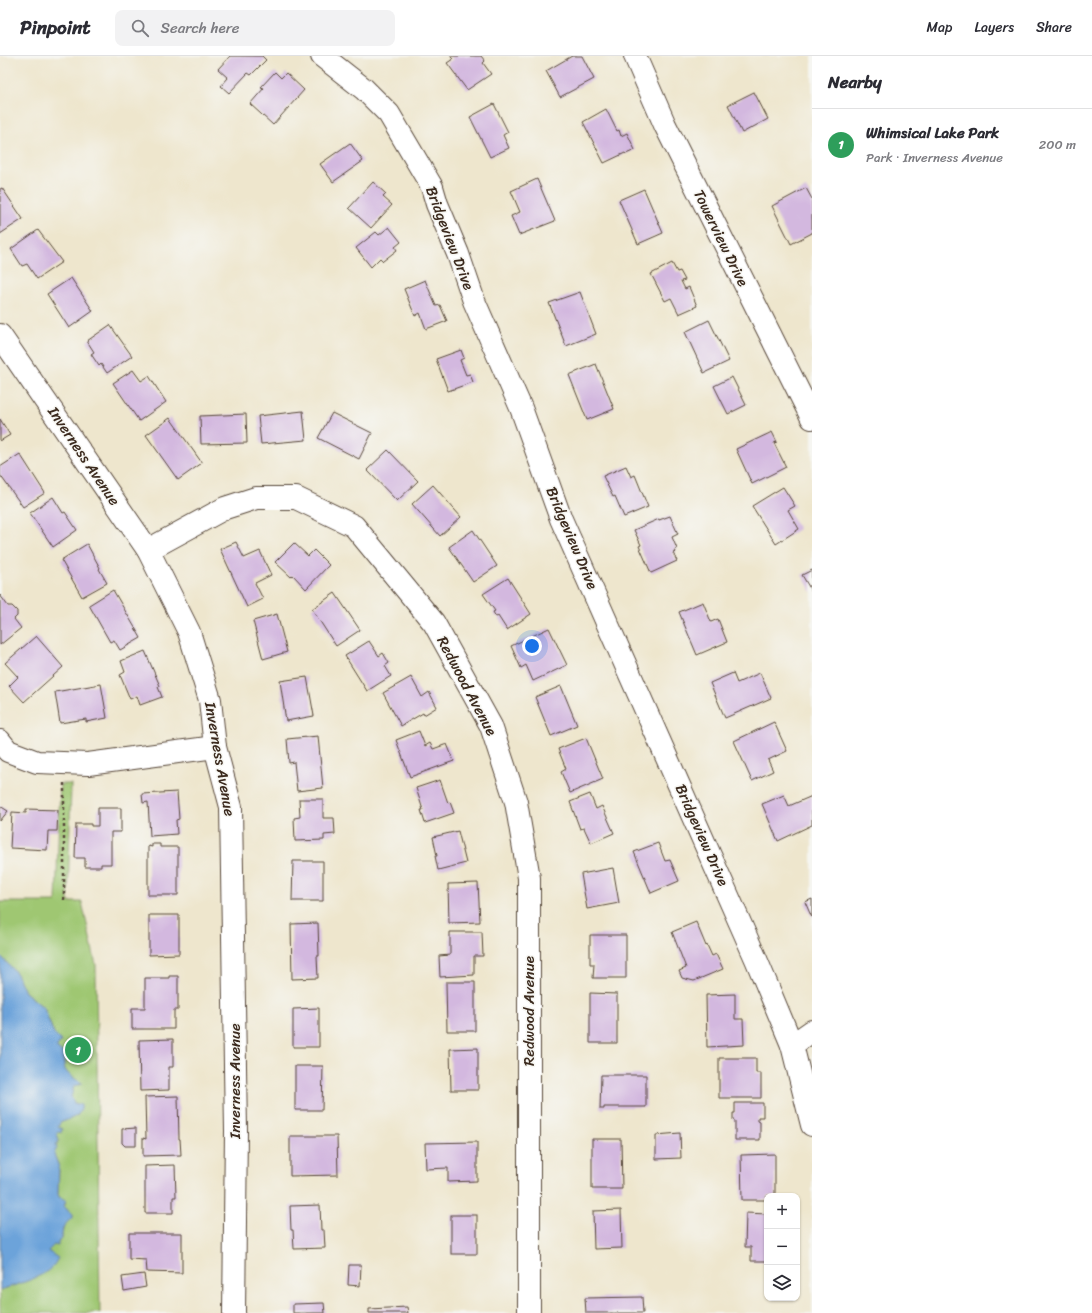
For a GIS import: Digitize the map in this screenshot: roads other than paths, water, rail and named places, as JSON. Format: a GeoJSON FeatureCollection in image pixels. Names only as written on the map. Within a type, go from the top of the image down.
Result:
{"type":"FeatureCollection","features":[{"type":"Feature","properties":{"kind":"street","name":"Bridgeview Drive"},"geometry":{"type":"LineString","coordinates":[[322,56],[364,89],[389,114],[432,186],[437,204],[458,254],[474,301],[521,408],[561,519],[731,902],[792,1044],[812,1125]]}},
{"type":"Feature","properties":{"kind":"street","name":"Towerview Drive"},"geometry":{"type":"LineString","coordinates":[[636,56],[665,125],[812,418]]}},
{"type":"Feature","properties":{"kind":"street","name":"Inverness Avenue"},"geometry":{"type":"LineString","coordinates":[[0,335],[148,550],[189,632],[210,700],[215,747],[231,807],[236,1131],[234,1313]]}},
{"type":"Feature","properties":{"kind":"street","name":"Redwood Avenue"},"geometry":{"type":"LineString","coordinates":[[148,550],[225,508],[256,498],[296,498],[354,526],[434,623],[491,726],[516,802],[529,878],[529,1313]]}},
{"type":"Feature","properties":{"kind":"street"},"geometry":{"type":"LineString","coordinates":[[0,741],[8,751],[37,762],[88,764],[215,747]]}},
{"type":"Feature","properties":{"kind":"street"},"geometry":{"type":"LineString","coordinates":[[792,1044],[812,1031]]}},
{"type":"Feature","properties":{"kind":"water"},"geometry":{"type":"Polygon","coordinates":[[[0,955],[17,974],[25,992],[44,1008],[54,1034],[61,1041],[57,1046],[58,1049],[66,1053],[64,1060],[65,1070],[82,1083],[74,1086],[71,1097],[74,1103],[81,1105],[80,1112],[74,1117],[60,1123],[58,1127],[62,1129],[61,1133],[57,1133],[59,1141],[56,1145],[57,1148],[54,1154],[59,1167],[58,1194],[59,1197],[66,1200],[64,1206],[72,1215],[72,1218],[64,1226],[62,1238],[58,1241],[58,1246],[54,1245],[48,1251],[58,1258],[53,1266],[43,1274],[28,1281],[0,1290],[0,955]]]}},
{"type":"Feature","properties":{"kind":"place","name":"Whimsical Lake Park"},"geometry":{"type":"Point","coordinates":[78,1050]}}]}
